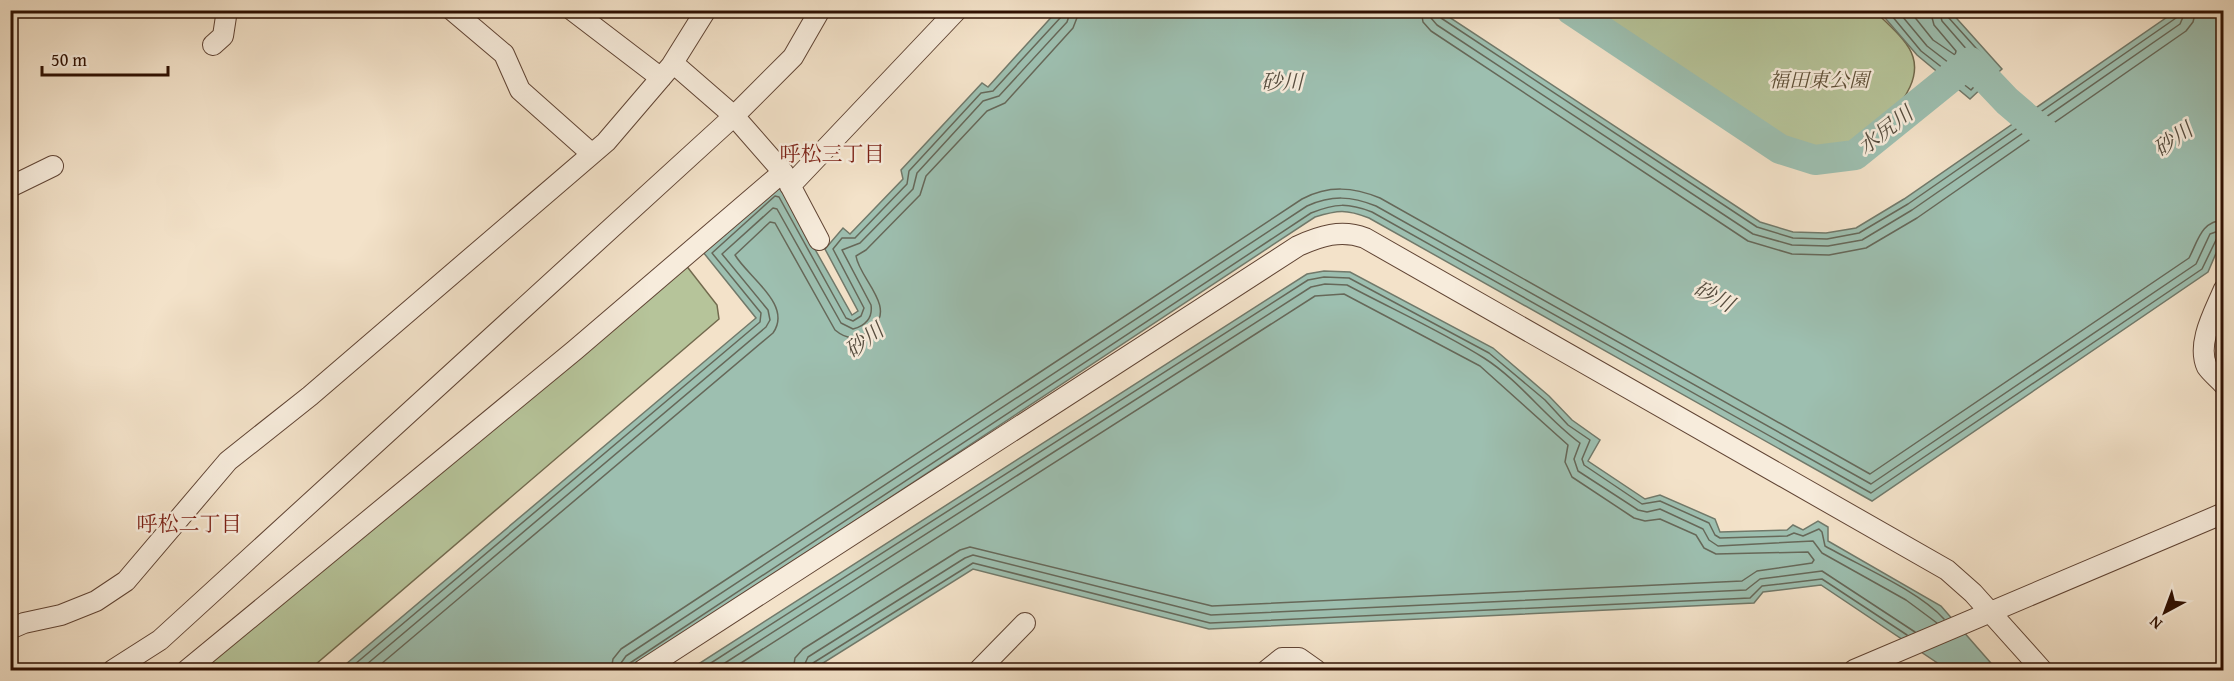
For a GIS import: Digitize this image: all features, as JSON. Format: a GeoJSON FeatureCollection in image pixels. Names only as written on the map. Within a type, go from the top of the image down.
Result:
{"type":"FeatureCollection","features":[{"type":"Feature","properties":{"kind":"street"},"geometry":{"type":"LineString","coordinates":[[213,45],[223,36],[227,10]]}},
{"type":"Feature","properties":{"kind":"street"},"geometry":{"type":"LineString","coordinates":[[452,10],[504,54],[520,90],[592,154]]}},
{"type":"Feature","properties":{"kind":"street"},"geometry":{"type":"LineString","coordinates":[[572,10],[734,116],[786,179],[819,240]]}},
{"type":"Feature","properties":{"kind":"street"},"geometry":{"type":"LineString","coordinates":[[10,629],[24,623],[61,615],[96,601],[126,581],[228,461],[310,396],[592,154],[667,71],[706,10]]}},
{"type":"Feature","properties":{"kind":"street"},"geometry":{"type":"LineString","coordinates":[[113,670],[160,640],[734,116],[793,57],[819,10]]}},
{"type":"Feature","properties":{"kind":"street"},"geometry":{"type":"LineString","coordinates":[[187,670],[786,179],[957,10]]}},
{"type":"Feature","properties":{"kind":"street"},"geometry":{"type":"LineString","coordinates":[[10,187],[54,166]]}},
{"type":"Feature","properties":{"kind":"street"},"geometry":{"type":"LineString","coordinates":[[643,670],[1298,246],[1336,233],[1365,238],[1936,564],[1958,578],[1985,614],[2042,670]]}},
{"type":"Feature","properties":{"kind":"street"},"geometry":{"type":"LineString","coordinates":[[2223,289],[2208,327],[2204,352],[2208,368],[2223,385]]}},
{"type":"Feature","properties":{"kind":"street"},"geometry":{"type":"LineString","coordinates":[[1854,670],[2223,513]]}},
{"type":"Feature","properties":{"kind":"street"},"geometry":{"type":"LineString","coordinates":[[979,670],[1025,623]]}},
{"type":"Feature","properties":{"kind":"street"},"geometry":{"type":"LineString","coordinates":[[1267,670],[1282,658],[1299,658],[1316,670]]}},
{"type":"Feature","properties":{"kind":"green space","name":"福田東公園"},"geometry":{"type":"Polygon","coordinates":[[[1589,11],[1875,11],[1907,44],[1913,57],[1914,72],[1910,87],[1901,102],[1875,128],[1845,146],[1831,150],[1799,149],[1589,11]]]}},
{"type":"Feature","properties":{"kind":"green space"},"geometry":{"type":"Polygon","coordinates":[[[685,264],[717,305],[719,319],[309,670],[198,670],[685,264]]]}},
{"type":"Feature","properties":{"kind":"water","name":"砂川"},"geometry":{"type":"Polygon","coordinates":[[[1057,11],[1440,11],[1760,222],[1793,232],[1826,233],[1856,228],[1904,199],[2176,11],[2223,11],[2223,237],[2208,272],[1872,501],[1369,218],[1348,212],[1330,213],[1315,217],[629,670],[339,670],[756,318],[703,252],[775,188],[781,189],[852,315],[858,311],[825,249],[843,228],[850,234],[903,179],[901,170],[982,83],[988,87],[1057,11]]]}},
{"type":"Feature","properties":{"kind":"water"},"geometry":{"type":"Polygon","coordinates":[[[1879,11],[1950,11],[2002,69],[1970,99],[1917,55],[1879,11]]]}},
{"type":"Feature","properties":{"kind":"water"},"geometry":{"type":"Polygon","coordinates":[[[1324,271],[1350,272],[1493,348],[1549,396],[1572,420],[1600,440],[1588,461],[1645,499],[1660,495],[1715,519],[1720,532],[1787,530],[1793,525],[1803,530],[1818,521],[1828,527],[1828,541],[1941,606],[1997,670],[1948,670],[1821,585],[1763,592],[1754,603],[1209,629],[973,569],[812,670],[689,670],[1307,274],[1324,271]]]}},
{"type":"Feature","properties":{"kind":"waterway","name":"水尻川"},"geometry":{"type":"LineString","coordinates":[[1571,10],[1780,149],[1815,160],[1855,155],[1970,62],[2007,101],[2055,142]]}},
{"type":"Feature","properties":{"kind":"district","name":"呼松三丁目"},"geometry":{"type":"Point","coordinates":[832,153]}},
{"type":"Feature","properties":{"kind":"district","name":"呼松二丁目"},"geometry":{"type":"Point","coordinates":[189,523]}}]}
